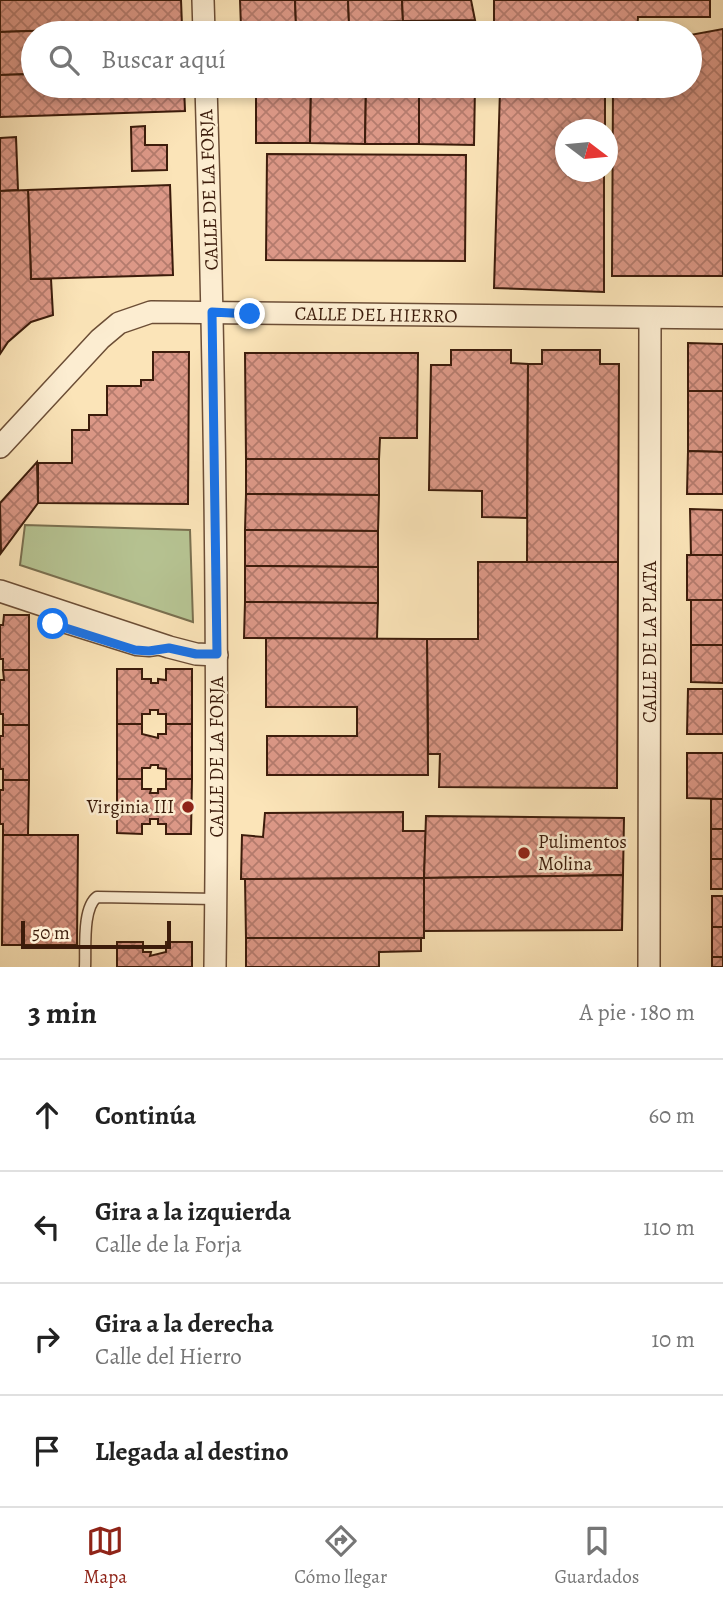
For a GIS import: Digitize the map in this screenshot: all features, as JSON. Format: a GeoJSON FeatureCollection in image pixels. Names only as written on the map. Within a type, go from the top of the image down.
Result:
{"type":"FeatureCollection","features":[{"type":"Feature","properties":{"kind":"street"},"geometry":{"type":"LineString","coordinates":[[203,0],[204,21]]}},
{"type":"Feature","properties":{"kind":"street","name":"CALLE DE LA FORJA"},"geometry":{"type":"LineString","coordinates":[[206,98],[217,654],[215,967]]}},
{"type":"Feature","properties":{"kind":"street","name":"CALLE DEL HIERRO"},"geometry":{"type":"LineString","coordinates":[[0,447],[80,359],[119,323],[151,312],[723,317]]}},
{"type":"Feature","properties":{"kind":"street","name":"CALLE DE LA PLATA"},"geometry":{"type":"LineString","coordinates":[[649,967],[650,317]]}},
{"type":"Feature","properties":{"kind":"street"},"geometry":{"type":"LineString","coordinates":[[0,591],[169,648],[196,654],[217,654]]}},
{"type":"Feature","properties":{"kind":"lane"},"geometry":{"type":"LineString","coordinates":[[53,624],[135,650],[169,648]]}},
{"type":"Feature","properties":{"kind":"lane"},"geometry":{"type":"LineString","coordinates":[[85,967],[88,911],[97,897],[216,899]]}},
{"type":"Feature","properties":{"kind":"green space"},"geometry":{"type":"Polygon","coordinates":[[[25,525],[190,530],[193,622],[20,565],[25,525]]]}},
{"type":"Feature","properties":{"kind":"building"},"geometry":{"type":"Polygon","coordinates":[[[0,0],[181,0],[182,21],[21,21],[21,31],[0,32],[0,0]]]}},
{"type":"Feature","properties":{"kind":"building"},"geometry":{"type":"Polygon","coordinates":[[[240,0],[295,0],[296,21],[241,21],[240,0]]]}},
{"type":"Feature","properties":{"kind":"building"},"geometry":{"type":"Polygon","coordinates":[[[295,0],[348,0],[349,21],[296,21],[295,0]]]}},
{"type":"Feature","properties":{"kind":"building"},"geometry":{"type":"Polygon","coordinates":[[[348,0],[402,0],[403,21],[349,21],[348,0]]]}},
{"type":"Feature","properties":{"kind":"building"},"geometry":{"type":"Polygon","coordinates":[[[402,0],[471,0],[475,20],[403,21],[402,0]]]}},
{"type":"Feature","properties":{"kind":"building"},"geometry":{"type":"Polygon","coordinates":[[[494,0],[710,0],[710,17],[638,17],[638,21],[494,21],[494,0]]]}},
{"type":"Feature","properties":{"kind":"building"},"geometry":{"type":"Polygon","coordinates":[[[723,29],[723,276],[612,276],[612,182],[618,182],[618,119],[613,119],[613,98],[702,98],[702,33],[723,29]]]}},
{"type":"Feature","properties":{"kind":"building"},"geometry":{"type":"Polygon","coordinates":[[[21,31],[21,74],[0,75],[0,32],[21,31]]]}},
{"type":"Feature","properties":{"kind":"building"},"geometry":{"type":"Polygon","coordinates":[[[21,74],[21,98],[184,98],[185,111],[0,117],[0,75],[21,74]]]}},
{"type":"Feature","properties":{"kind":"building"},"geometry":{"type":"Polygon","coordinates":[[[256,98],[311,98],[310,143],[256,143],[256,98]]]}},
{"type":"Feature","properties":{"kind":"building"},"geometry":{"type":"Polygon","coordinates":[[[311,98],[366,98],[365,144],[310,143],[311,98]]]}},
{"type":"Feature","properties":{"kind":"building"},"geometry":{"type":"Polygon","coordinates":[[[366,98],[419,98],[419,144],[365,144],[366,98]]]}},
{"type":"Feature","properties":{"kind":"building"},"geometry":{"type":"Polygon","coordinates":[[[419,98],[475,98],[474,145],[419,144],[419,98]]]}},
{"type":"Feature","properties":{"kind":"building"},"geometry":{"type":"Polygon","coordinates":[[[500,98],[605,98],[605,119],[555,119],[555,182],[604,182],[604,292],[494,288],[500,98]]]}},
{"type":"Feature","properties":{"kind":"building"},"geometry":{"type":"Polygon","coordinates":[[[145,126],[145,145],[167,145],[167,170],[132,171],[131,127],[145,126]]]}},
{"type":"Feature","properties":{"kind":"building"},"geometry":{"type":"Polygon","coordinates":[[[16,137],[18,190],[0,191],[0,138],[16,137]]]}},
{"type":"Feature","properties":{"kind":"building"},"geometry":{"type":"Polygon","coordinates":[[[267,154],[466,155],[465,261],[266,260],[267,154]]]}},
{"type":"Feature","properties":{"kind":"building"},"geometry":{"type":"Polygon","coordinates":[[[170,185],[173,275],[31,279],[28,190],[170,185]]]}},
{"type":"Feature","properties":{"kind":"building"},"geometry":{"type":"Polygon","coordinates":[[[28,190],[31,279],[51,279],[53,315],[31,322],[8,342],[0,354],[0,191],[28,190]]]}},
{"type":"Feature","properties":{"kind":"building"},"geometry":{"type":"Polygon","coordinates":[[[688,343],[723,344],[723,391],[688,391],[688,343]]]}},
{"type":"Feature","properties":{"kind":"building"},"geometry":{"type":"Polygon","coordinates":[[[451,350],[511,350],[511,363],[528,364],[527,518],[482,517],[482,491],[429,490],[431,365],[451,365],[451,350]]]}},
{"type":"Feature","properties":{"kind":"building"},"geometry":{"type":"Polygon","coordinates":[[[542,350],[600,350],[600,364],[619,364],[618,562],[527,562],[528,364],[542,364],[542,350]]]}},
{"type":"Feature","properties":{"kind":"building"},"geometry":{"type":"Polygon","coordinates":[[[153,352],[189,352],[188,504],[38,503],[38,463],[72,463],[72,430],[89,430],[89,415],[107,415],[107,386],[141,386],[141,380],[153,380],[153,352]]]}},
{"type":"Feature","properties":{"kind":"building"},"geometry":{"type":"Polygon","coordinates":[[[245,353],[418,353],[417,438],[380,438],[379,459],[246,459],[245,353]]]}},
{"type":"Feature","properties":{"kind":"building"},"geometry":{"type":"Polygon","coordinates":[[[688,391],[723,391],[723,452],[688,451],[688,391]]]}},
{"type":"Feature","properties":{"kind":"building"},"geometry":{"type":"Polygon","coordinates":[[[688,451],[723,452],[723,494],[687,494],[688,451]]]}},
{"type":"Feature","properties":{"kind":"building"},"geometry":{"type":"Polygon","coordinates":[[[246,459],[379,459],[379,495],[246,494],[246,459]]]}},
{"type":"Feature","properties":{"kind":"building"},"geometry":{"type":"Polygon","coordinates":[[[37,462],[38,503],[1,553],[0,503],[37,462]]]}},
{"type":"Feature","properties":{"kind":"building"},"geometry":{"type":"Polygon","coordinates":[[[246,494],[379,495],[378,531],[245,530],[246,494]]]}},
{"type":"Feature","properties":{"kind":"building"},"geometry":{"type":"Polygon","coordinates":[[[690,509],[723,510],[723,555],[691,555],[690,509]]]}},
{"type":"Feature","properties":{"kind":"building"},"geometry":{"type":"Polygon","coordinates":[[[245,530],[378,531],[378,567],[245,566],[245,530]]]}},
{"type":"Feature","properties":{"kind":"building"},"geometry":{"type":"Polygon","coordinates":[[[687,555],[723,555],[723,600],[687,600],[687,555]]]}},
{"type":"Feature","properties":{"kind":"building"},"geometry":{"type":"Polygon","coordinates":[[[478,562],[618,562],[617,788],[439,787],[440,754],[428,754],[427,639],[478,639],[478,562]]]}},
{"type":"Feature","properties":{"kind":"building"},"geometry":{"type":"Polygon","coordinates":[[[245,566],[378,567],[378,603],[245,602],[245,566]]]}},
{"type":"Feature","properties":{"kind":"building"},"geometry":{"type":"Polygon","coordinates":[[[691,600],[723,600],[723,645],[691,645],[691,600]]]}},
{"type":"Feature","properties":{"kind":"building"},"geometry":{"type":"Polygon","coordinates":[[[245,602],[378,603],[377,639],[244,638],[245,602]]]}},
{"type":"Feature","properties":{"kind":"building"},"geometry":{"type":"Polygon","coordinates":[[[4,615],[29,615],[29,670],[3,670],[3,659],[0,659],[0,625],[3,625],[4,615]]]}},
{"type":"Feature","properties":{"kind":"building"},"geometry":{"type":"Polygon","coordinates":[[[266,638],[427,639],[428,775],[267,775],[267,736],[357,736],[357,707],[266,707],[266,638]]]}},
{"type":"Feature","properties":{"kind":"building"},"geometry":{"type":"Polygon","coordinates":[[[691,645],[723,645],[723,683],[691,682],[691,645]]]}},
{"type":"Feature","properties":{"kind":"building"},"geometry":{"type":"Polygon","coordinates":[[[117,669],[142,669],[142,679],[151,679],[151,683],[158,683],[158,679],[166,680],[166,669],[192,669],[192,724],[166,724],[166,714],[150,710],[150,714],[142,714],[142,724],[117,724],[117,669]]]}},
{"type":"Feature","properties":{"kind":"building"},"geometry":{"type":"Polygon","coordinates":[[[3,670],[29,670],[29,725],[3,725],[3,714],[0,714],[0,680],[4,680],[3,670]]]}},
{"type":"Feature","properties":{"kind":"building"},"geometry":{"type":"Polygon","coordinates":[[[688,689],[723,689],[723,734],[687,734],[688,689]]]}},
{"type":"Feature","properties":{"kind":"building"},"geometry":{"type":"Polygon","coordinates":[[[117,724],[142,724],[142,734],[158,738],[158,734],[166,734],[166,724],[192,724],[192,779],[166,779],[166,769],[151,765],[150,768],[142,768],[142,779],[117,779],[117,724]]]}},
{"type":"Feature","properties":{"kind":"building"},"geometry":{"type":"Polygon","coordinates":[[[3,725],[29,725],[29,780],[3,780],[3,769],[0,769],[0,736],[3,736],[3,725]]]}},
{"type":"Feature","properties":{"kind":"building"},"geometry":{"type":"Polygon","coordinates":[[[687,753],[723,753],[723,799],[687,798],[687,753]]]}},
{"type":"Feature","properties":{"kind":"building"},"geometry":{"type":"Polygon","coordinates":[[[117,779],[142,779],[142,789],[151,789],[150,793],[158,793],[158,789],[166,789],[166,779],[192,779],[191,834],[166,834],[166,824],[158,824],[158,819],[150,819],[150,824],[142,824],[142,834],[117,833],[117,779]]]}},
{"type":"Feature","properties":{"kind":"building"},"geometry":{"type":"Polygon","coordinates":[[[3,780],[29,780],[28,835],[3,835],[3,824],[0,824],[0,790],[3,790],[3,780]]]}},
{"type":"Feature","properties":{"kind":"building"},"geometry":{"type":"Polygon","coordinates":[[[711,799],[723,799],[723,829],[711,829],[711,799]]]}},
{"type":"Feature","properties":{"kind":"building"},"geometry":{"type":"Polygon","coordinates":[[[403,812],[403,831],[426,831],[424,878],[241,879],[242,835],[263,837],[265,813],[403,812]]]}},
{"type":"Feature","properties":{"kind":"building","name":"Pulimentos Molina"},"geometry":{"type":"Polygon","coordinates":[[[426,816],[624,818],[623,875],[424,878],[426,816]]]}},
{"type":"Feature","properties":{"kind":"building"},"geometry":{"type":"Polygon","coordinates":[[[711,829],[723,829],[723,859],[711,859],[711,829]]]}},
{"type":"Feature","properties":{"kind":"building"},"geometry":{"type":"Polygon","coordinates":[[[3,835],[78,835],[77,945],[2,945],[3,835]]]}},
{"type":"Feature","properties":{"kind":"building"},"geometry":{"type":"Polygon","coordinates":[[[711,859],[723,859],[723,889],[711,889],[711,859]]]}},
{"type":"Feature","properties":{"kind":"building"},"geometry":{"type":"Polygon","coordinates":[[[623,875],[622,930],[424,931],[424,878],[623,875]]]}},
{"type":"Feature","properties":{"kind":"building"},"geometry":{"type":"Polygon","coordinates":[[[424,878],[424,938],[246,938],[245,879],[424,878]]]}},
{"type":"Feature","properties":{"kind":"building"},"geometry":{"type":"Polygon","coordinates":[[[712,896],[723,896],[723,927],[712,927],[712,896]]]}},
{"type":"Feature","properties":{"kind":"building"},"geometry":{"type":"Polygon","coordinates":[[[712,927],[723,927],[723,957],[712,957],[712,927]]]}},
{"type":"Feature","properties":{"kind":"building"},"geometry":{"type":"Polygon","coordinates":[[[246,938],[421,938],[421,951],[379,952],[379,967],[246,967],[246,938]]]}},
{"type":"Feature","properties":{"kind":"building"},"geometry":{"type":"Polygon","coordinates":[[[117,942],[143,942],[143,952],[151,952],[150,956],[166,952],[166,942],[192,942],[192,967],[117,967],[117,942]]]}},
{"type":"Feature","properties":{"kind":"building"},"geometry":{"type":"Polygon","coordinates":[[[712,957],[723,957],[723,967],[712,967],[712,957]]]}},
{"type":"Feature","properties":{"kind":"place","name":"Virginia III"},"geometry":{"type":"Point","coordinates":[188,807]}},
{"type":"Feature","properties":{"kind":"place","name":"Pulimentos Molina"},"geometry":{"type":"Point","coordinates":[524,853]}},
{"type":"Feature","properties":{"kind":"route"},"geometry":{"type":"LineString","coordinates":[[53,624],[135,650],[169,648],[196,654],[217,654],[212,312],[250,314]]}}]}
